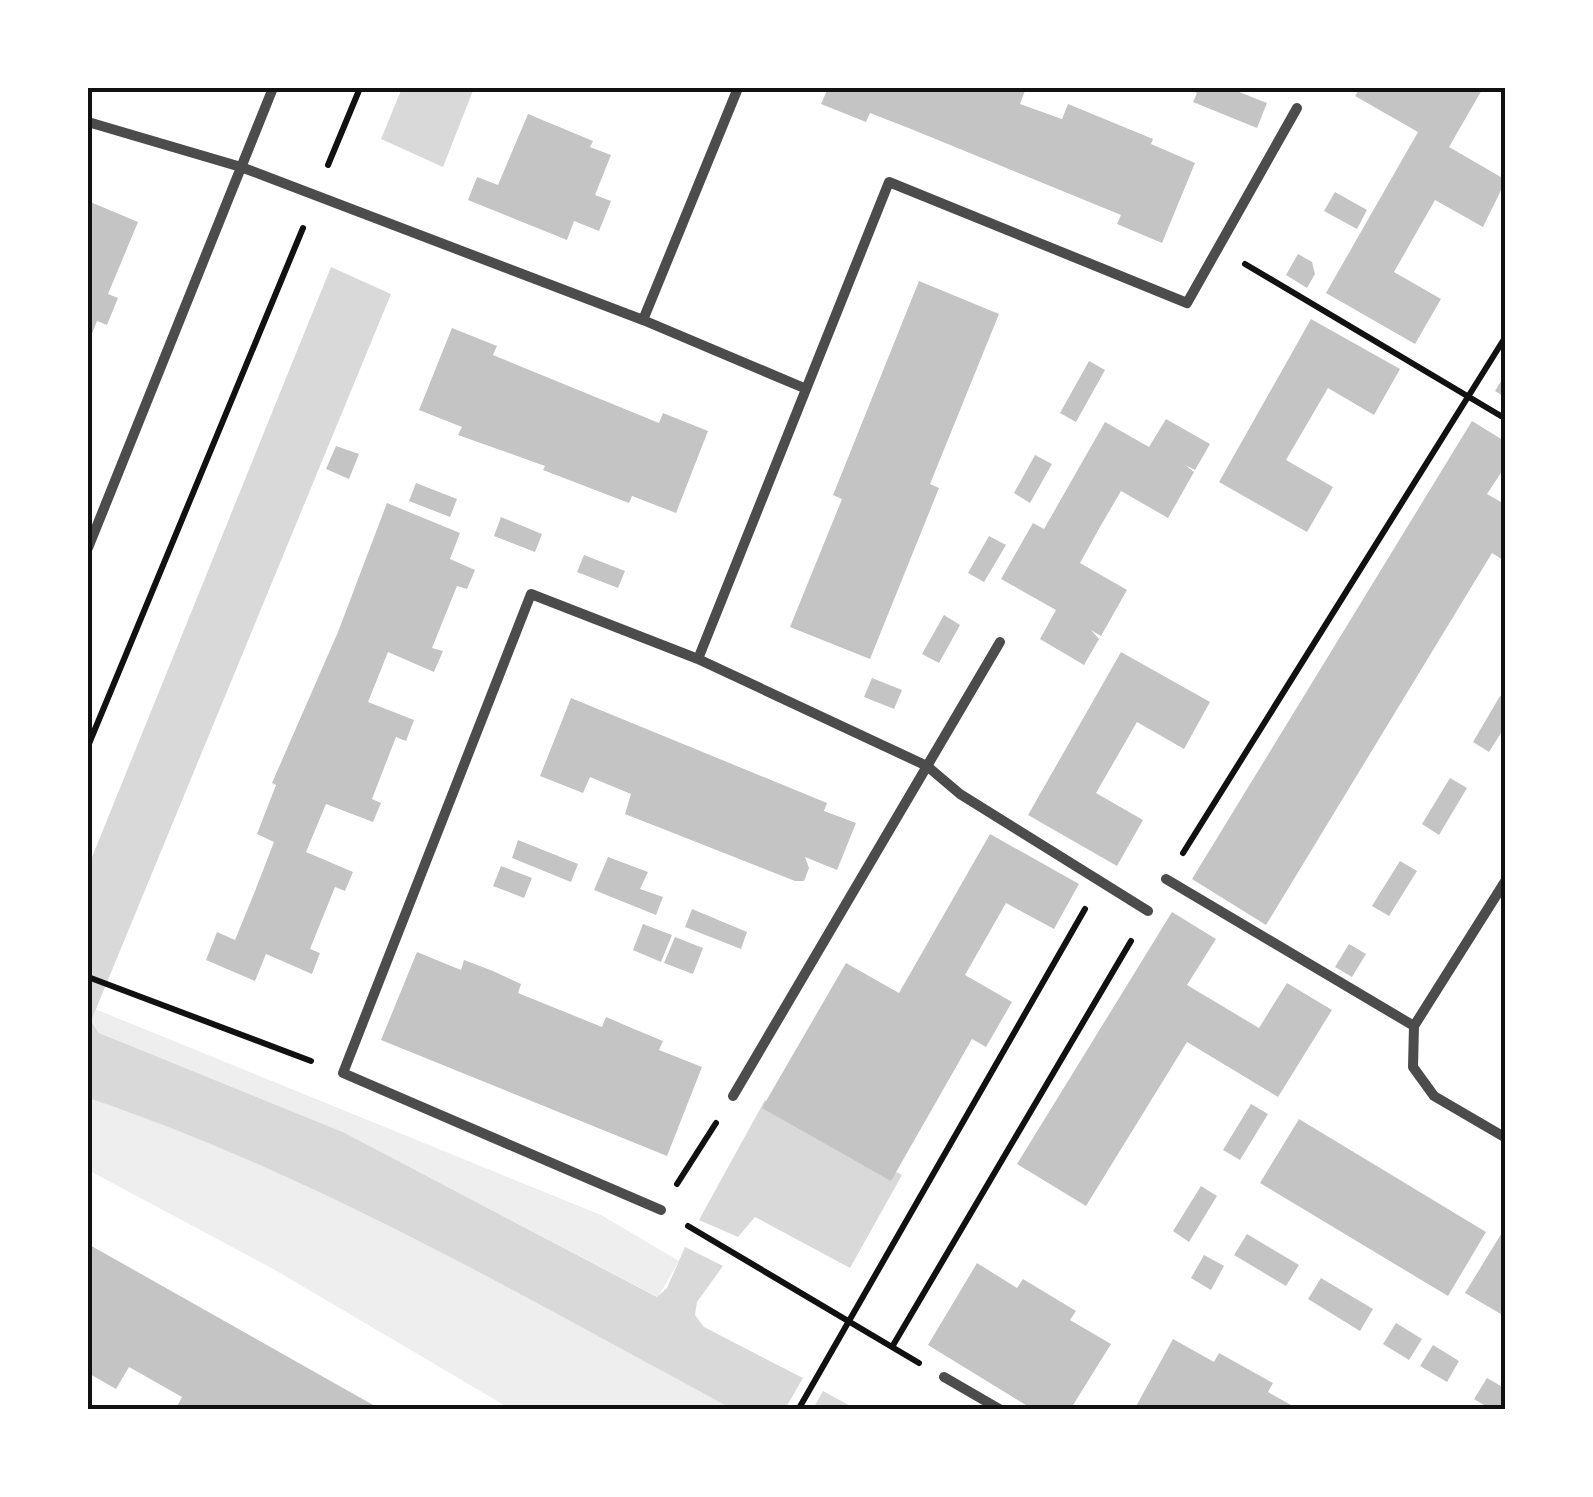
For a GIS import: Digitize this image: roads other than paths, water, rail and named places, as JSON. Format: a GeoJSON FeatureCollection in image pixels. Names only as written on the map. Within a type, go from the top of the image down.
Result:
{"type":"FeatureCollection","features":[{"type":"Feature","properties":{"kind":"street"},"geometry":{"type":"LineString","coordinates":[[88,548],[273,88]]}},
{"type":"Feature","properties":{"kind":"street"},"geometry":{"type":"LineString","coordinates":[[643,320],[738,88]]}},
{"type":"Feature","properties":{"kind":"street"},"geometry":{"type":"LineString","coordinates":[[698,659],[889,182],[1187,303],[1297,108]]}},
{"type":"Feature","properties":{"kind":"street"},"geometry":{"type":"LineString","coordinates":[[88,122],[241,168],[643,320],[804,388]]}},
{"type":"Feature","properties":{"kind":"street"},"geometry":{"type":"LineString","coordinates":[[661,1210],[343,1072],[531,594],[698,659],[927,766],[960,794],[1148,912]]}},
{"type":"Feature","properties":{"kind":"street"},"geometry":{"type":"LineString","coordinates":[[733,1096],[1000,642]]}},
{"type":"Feature","properties":{"kind":"street"},"geometry":{"type":"LineString","coordinates":[[1166,879],[1414,1026]]}},
{"type":"Feature","properties":{"kind":"street"},"geometry":{"type":"LineString","coordinates":[[1506,880],[1414,1026],[1414,1066],[1434,1096],[1506,1138]]}},
{"type":"Feature","properties":{"kind":"street"},"geometry":{"type":"LineString","coordinates":[[944,1377],[1001,1410]]}}]}
